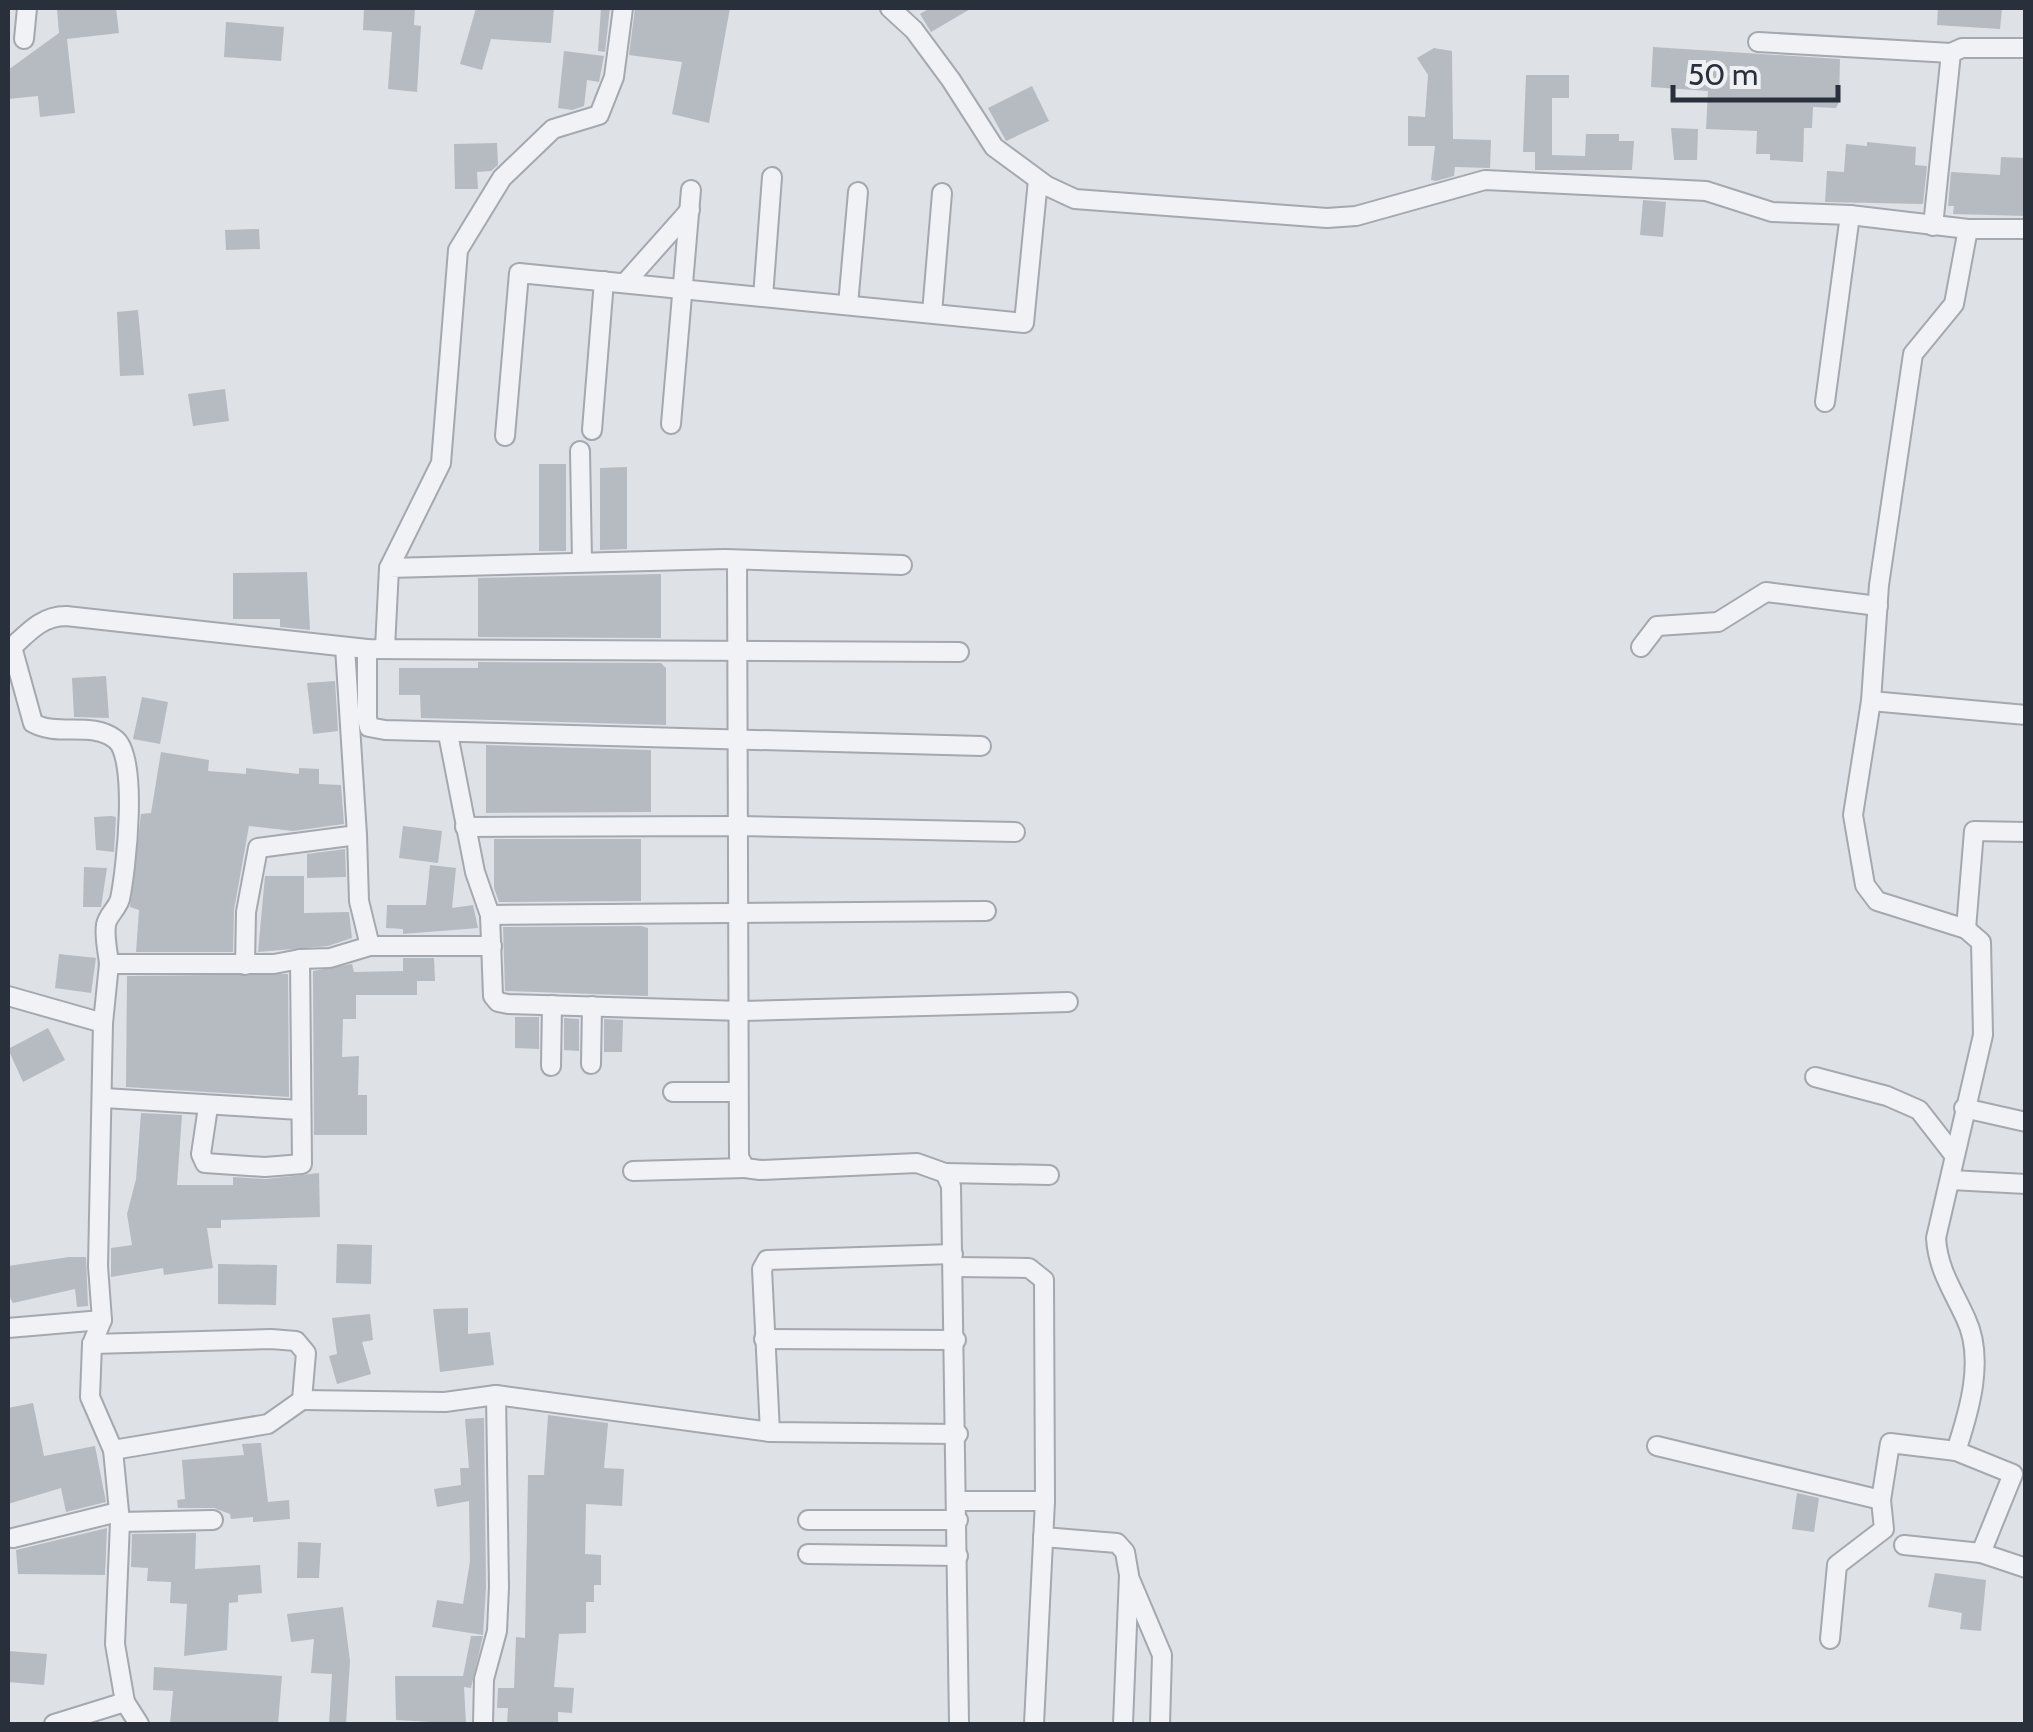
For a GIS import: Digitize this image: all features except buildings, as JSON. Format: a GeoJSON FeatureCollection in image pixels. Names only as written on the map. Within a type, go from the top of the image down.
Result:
{"type":"FeatureCollection","features":[{"type":"Feature","properties":{"kind":"street"},"geometry":{"type":"LineString","coordinates":[[24,39],[27,8]]}},
{"type":"Feature","properties":{"kind":"street"},"geometry":{"type":"LineString","coordinates":[[623,8],[614,77],[599,115],[553,129],[502,178],[473,219],[458,250],[441,463],[389,568],[369,727],[448,734],[981,746]]}},
{"type":"Feature","properties":{"kind":"street"},"geometry":{"type":"LineString","coordinates":[[890,8],[914,30],[952,80],[994,148],[1038,180],[1075,199],[1288,218],[1356,216],[1485,180],[1706,191],[1772,212],[1850,214],[1968,229],[2026,229]]}},
{"type":"Feature","properties":{"kind":"street"},"geometry":{"type":"LineString","coordinates":[[1758,42],[1951,54],[1962,48],[2026,48]]}},
{"type":"Feature","properties":{"kind":"street"},"geometry":{"type":"LineString","coordinates":[[1933,226],[1951,54]]}},
{"type":"Feature","properties":{"kind":"street"},"geometry":{"type":"LineString","coordinates":[[763,297],[772,177]]}},
{"type":"Feature","properties":{"kind":"street"},"geometry":{"type":"LineString","coordinates":[[505,436],[518,273],[1024,323],[1038,180]]}},
{"type":"Feature","properties":{"kind":"street"},"geometry":{"type":"LineString","coordinates":[[670,424],[691,190]]}},
{"type":"Feature","properties":{"kind":"street"},"geometry":{"type":"LineString","coordinates":[[848,306],[858,192]]}},
{"type":"Feature","properties":{"kind":"street"},"geometry":{"type":"LineString","coordinates":[[932,314],[942,192]]}},
{"type":"Feature","properties":{"kind":"street"},"geometry":{"type":"LineString","coordinates":[[624,283],[690,210]]}},
{"type":"Feature","properties":{"kind":"street"},"geometry":{"type":"LineString","coordinates":[[1825,402],[1850,214]]}},
{"type":"Feature","properties":{"kind":"street"},"geometry":{"type":"LineString","coordinates":[[1956,1451],[1970,1408],[1972,1332],[1938,1264],[1936,1238],[1982,1035],[1981,942],[1966,929],[1877,902],[1865,885],[1853,814],[1871,702],[1878,606],[1912,354],[1954,304],[1968,229]]}},
{"type":"Feature","properties":{"kind":"street"},"geometry":{"type":"LineString","coordinates":[[592,430],[604,281]]}},
{"type":"Feature","properties":{"kind":"street"},"geometry":{"type":"LineString","coordinates":[[580,450],[582,561]]}},
{"type":"Feature","properties":{"kind":"street"},"geometry":{"type":"LineString","coordinates":[[389,568],[738,560],[902,566]]}},
{"type":"Feature","properties":{"kind":"street"},"geometry":{"type":"LineString","coordinates":[[738,560],[735,650],[742,1010],[736,1092],[739,1157],[745,1168]]}},
{"type":"Feature","properties":{"kind":"street"},"geometry":{"type":"LineString","coordinates":[[1641,647],[1657,626],[1718,622],[1766,592],[1878,606]]}},
{"type":"Feature","properties":{"kind":"street"},"geometry":{"type":"LineString","coordinates":[[139,1724],[125,1702],[115,1644],[119,1517],[113,1450],[90,1397],[92,1344],[102,1320],[98,1266],[103,1023],[109,964],[106,922],[120,896],[126,848],[126,756],[117,739],[94,730],[44,730],[33,723],[10,649],[52,616],[345,647],[959,652]]}},
{"type":"Feature","properties":{"kind":"street"},"geometry":{"type":"LineString","coordinates":[[345,647],[359,901],[370,946]]}},
{"type":"Feature","properties":{"kind":"street"},"geometry":{"type":"LineString","coordinates":[[1871,702],[2026,715]]}},
{"type":"Feature","properties":{"kind":"street"},"geometry":{"type":"LineString","coordinates":[[448,734],[466,827],[490,915],[498,1002],[742,1010],[1068,1002]]}},
{"type":"Feature","properties":{"kind":"street"},"geometry":{"type":"LineString","coordinates":[[466,827],[739,826],[1015,832]]}},
{"type":"Feature","properties":{"kind":"street"},"geometry":{"type":"LineString","coordinates":[[1966,929],[1974,831],[2026,832]]}},
{"type":"Feature","properties":{"kind":"street"},"geometry":{"type":"LineString","coordinates":[[245,965],[246,912],[258,848],[357,835]]}},
{"type":"Feature","properties":{"kind":"street"},"geometry":{"type":"LineString","coordinates":[[490,915],[986,912]]}},
{"type":"Feature","properties":{"kind":"street"},"geometry":{"type":"LineString","coordinates":[[109,964],[245,965],[330,958],[370,946],[492,946]]}},
{"type":"Feature","properties":{"kind":"street"},"geometry":{"type":"LineString","coordinates":[[208,1107],[201,1158],[206,1163],[264,1167],[302,1164],[304,1048],[300,959]]}},
{"type":"Feature","properties":{"kind":"street"},"geometry":{"type":"LineString","coordinates":[[8,996],[103,1023]]}},
{"type":"Feature","properties":{"kind":"street"},"geometry":{"type":"LineString","coordinates":[[551,1066],[552,1005]]}},
{"type":"Feature","properties":{"kind":"street"},"geometry":{"type":"LineString","coordinates":[[591,1064],[592,1006]]}},
{"type":"Feature","properties":{"kind":"street"},"geometry":{"type":"LineString","coordinates":[[1815,1078],[1887,1096],[1919,1110],[1954,1155]]}},
{"type":"Feature","properties":{"kind":"street"},"geometry":{"type":"LineString","coordinates":[[673,1092],[736,1092]]}},
{"type":"Feature","properties":{"kind":"street"},"geometry":{"type":"LineString","coordinates":[[104,1098],[300,1110]]}},
{"type":"Feature","properties":{"kind":"street"},"geometry":{"type":"LineString","coordinates":[[1964,1108],[2026,1122]]}},
{"type":"Feature","properties":{"kind":"street"},"geometry":{"type":"LineString","coordinates":[[632,1170],[917,1164],[945,1173],[1048,1175]]}},
{"type":"Feature","properties":{"kind":"street"},"geometry":{"type":"LineString","coordinates":[[945,1173],[951,1186],[954,1260],[960,1724]]}},
{"type":"Feature","properties":{"kind":"street"},"geometry":{"type":"LineString","coordinates":[[1951,1180],[2026,1184]]}},
{"type":"Feature","properties":{"kind":"street"},"geometry":{"type":"LineString","coordinates":[[770,1432],[762,1269],[767,1260],[954,1260],[1029,1268],[1044,1280],[1044,1501],[1034,1724]]}},
{"type":"Feature","properties":{"kind":"street"},"geometry":{"type":"LineString","coordinates":[[8,1328],[102,1320]]}},
{"type":"Feature","properties":{"kind":"street"},"geometry":{"type":"LineString","coordinates":[[764,1339],[956,1340]]}},
{"type":"Feature","properties":{"kind":"street"},"geometry":{"type":"LineString","coordinates":[[92,1344],[296,1340],[306,1353],[302,1400]]}},
{"type":"Feature","properties":{"kind":"street"},"geometry":{"type":"LineString","coordinates":[[113,1450],[268,1424],[302,1400],[446,1402],[496,1395],[770,1432],[958,1434]]}},
{"type":"Feature","properties":{"kind":"street"},"geometry":{"type":"LineString","coordinates":[[483,1724],[484,1679],[497,1631],[499,1587],[496,1395]]}},
{"type":"Feature","properties":{"kind":"street"},"geometry":{"type":"LineString","coordinates":[[1830,1638],[1836,1565],[1884,1529],[1881,1500],[1890,1444],[1956,1451],[2019,1477],[1982,1553]]}},
{"type":"Feature","properties":{"kind":"street"},"geometry":{"type":"LineString","coordinates":[[1657,1446],[1881,1500]]}},
{"type":"Feature","properties":{"kind":"street"},"geometry":{"type":"LineString","coordinates":[[808,1520],[1044,1501]]}},
{"type":"Feature","properties":{"kind":"street"},"geometry":{"type":"LineString","coordinates":[[13,1538],[119,1517],[213,1520]]}},
{"type":"Feature","properties":{"kind":"street"},"geometry":{"type":"LineString","coordinates":[[1043,1537],[1117,1543],[1126,1552],[1123,1724]]}},
{"type":"Feature","properties":{"kind":"street"},"geometry":{"type":"LineString","coordinates":[[1904,1545],[1982,1553],[2026,1568]]}},
{"type":"Feature","properties":{"kind":"street"},"geometry":{"type":"LineString","coordinates":[[808,1554],[958,1556]]}},
{"type":"Feature","properties":{"kind":"street"},"geometry":{"type":"LineString","coordinates":[[1128,1575],[1162,1655],[1160,1724]]}},
{"type":"Feature","properties":{"kind":"street"},"geometry":{"type":"LineString","coordinates":[[1126,1653],[1162,1655]]}},
{"type":"Feature","properties":{"kind":"street"},"geometry":{"type":"LineString","coordinates":[[54,1724],[125,1702]]}}]}
